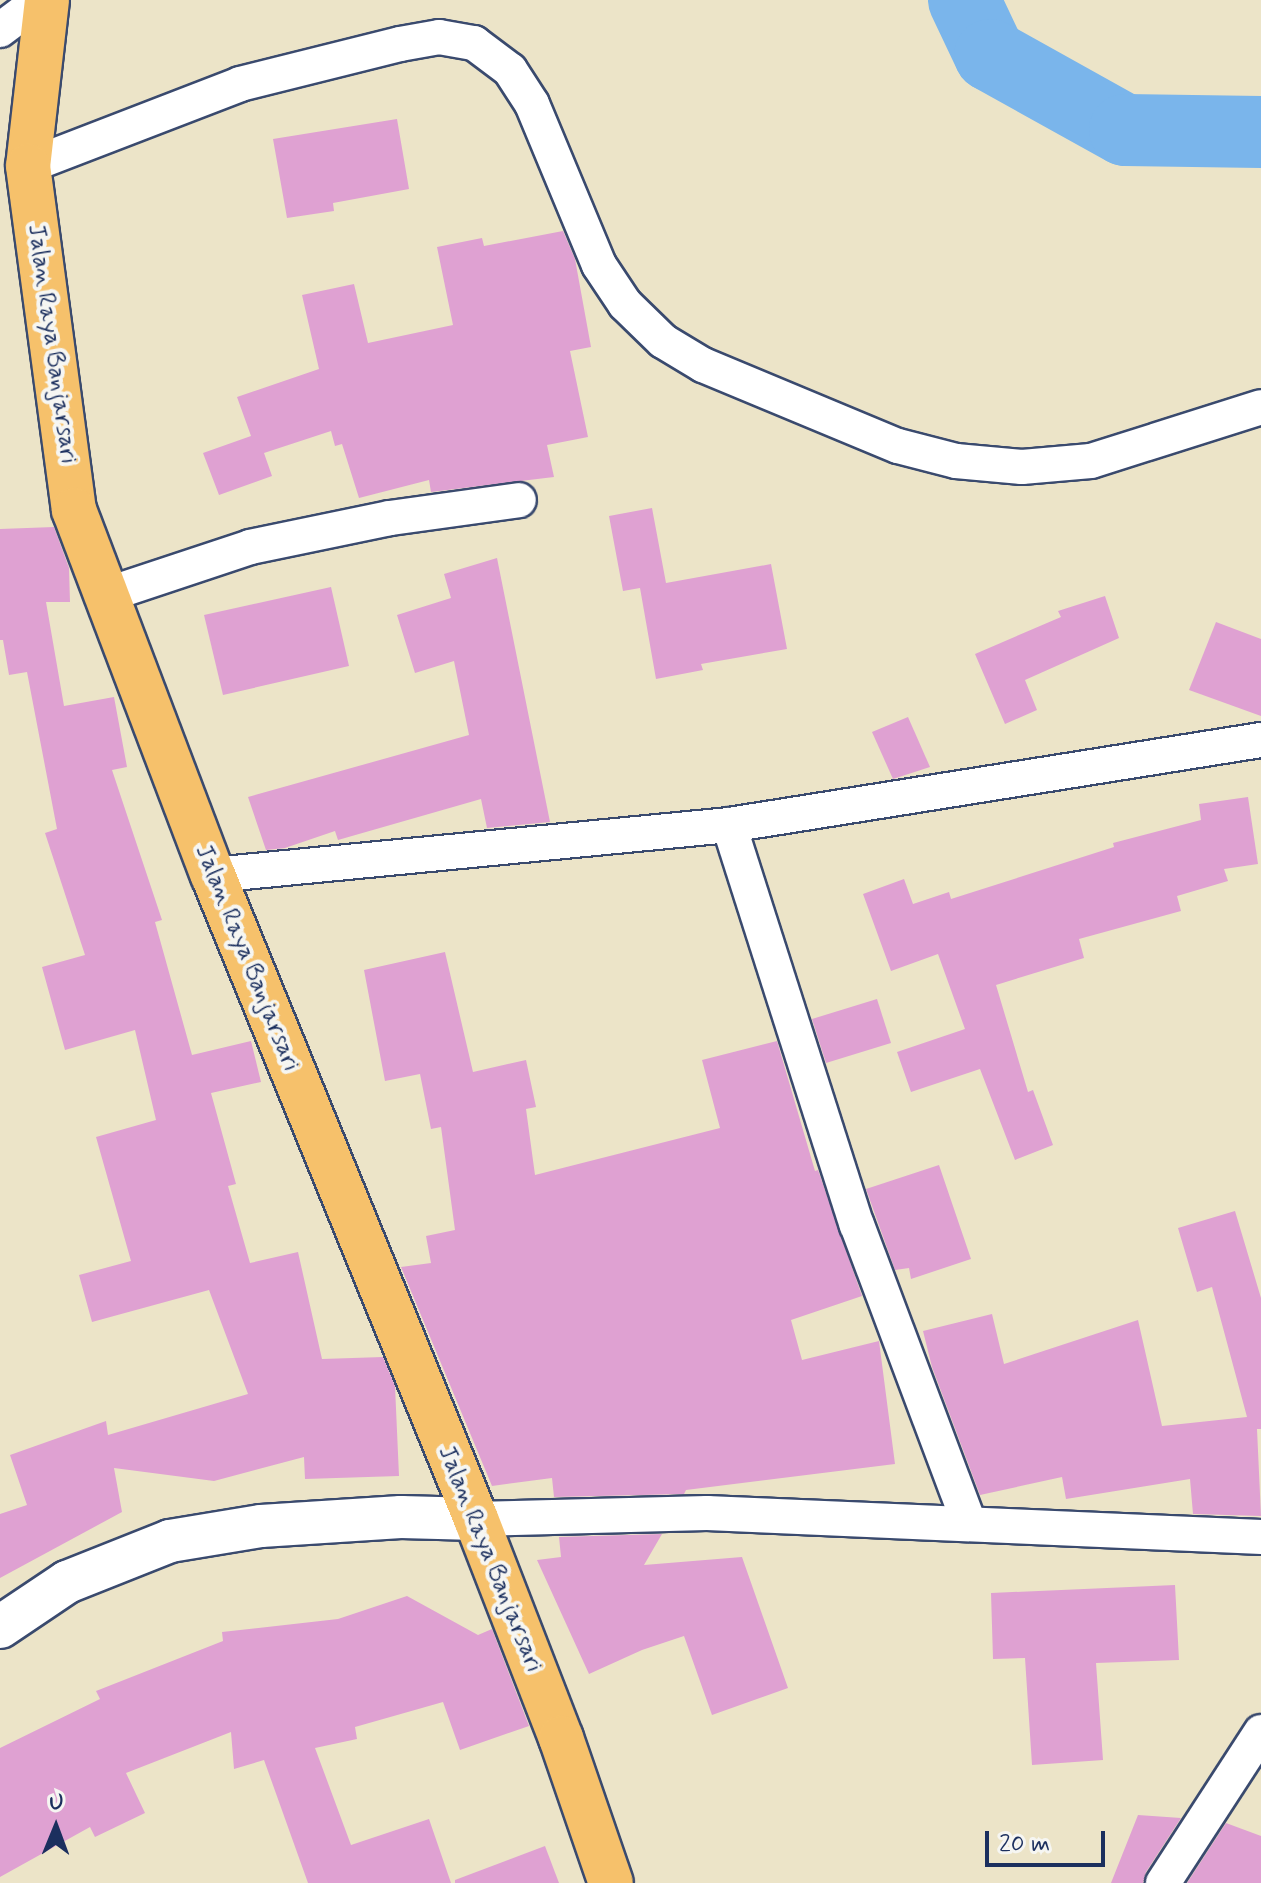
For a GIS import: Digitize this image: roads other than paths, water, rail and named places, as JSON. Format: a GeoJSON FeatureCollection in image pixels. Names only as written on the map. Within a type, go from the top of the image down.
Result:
{"type":"FeatureCollection","features":[{"type":"Feature","properties":{"kind":"highway","name":"Jalan Raya Banjarsari"},"geometry":{"type":"LineString","coordinates":[[47,0],[28,166],[74,510],[213,875],[476,1519],[561,1738],[611,1883]]}},
{"type":"Feature","properties":{"kind":"street"},"geometry":{"type":"LineString","coordinates":[[0,30],[40,0]]}},
{"type":"Feature","properties":{"kind":"street"},"geometry":{"type":"LineString","coordinates":[[28,166],[240,84],[439,37],[474,43],[510,70],[532,104],[599,265],[625,304],[663,341],[703,365],[898,446],[956,461],[1022,467],[1091,461],[1261,407]]}},
{"type":"Feature","properties":{"kind":"street"},"geometry":{"type":"LineString","coordinates":[[106,595],[250,547],[390,518],[519,500]]}},
{"type":"Feature","properties":{"kind":"street"},"geometry":{"type":"LineString","coordinates":[[213,875],[729,825],[1261,740]]}},
{"type":"Feature","properties":{"kind":"street"},"geometry":{"type":"LineString","coordinates":[[729,825],[857,1225],[969,1523]]}},
{"type":"Feature","properties":{"kind":"street"},"geometry":{"type":"LineString","coordinates":[[0,1627],[67,1582],[170,1541],[261,1526],[401,1517],[476,1519],[707,1513],[1261,1537]]}},
{"type":"Feature","properties":{"kind":"street"},"geometry":{"type":"LineString","coordinates":[[1163,1883],[1261,1732]]}},
{"type":"Feature","properties":{"kind":"waterway"},"geometry":{"type":"LineString","coordinates":[[964,0],[990,55],[1125,130],[1261,132]]}}]}
